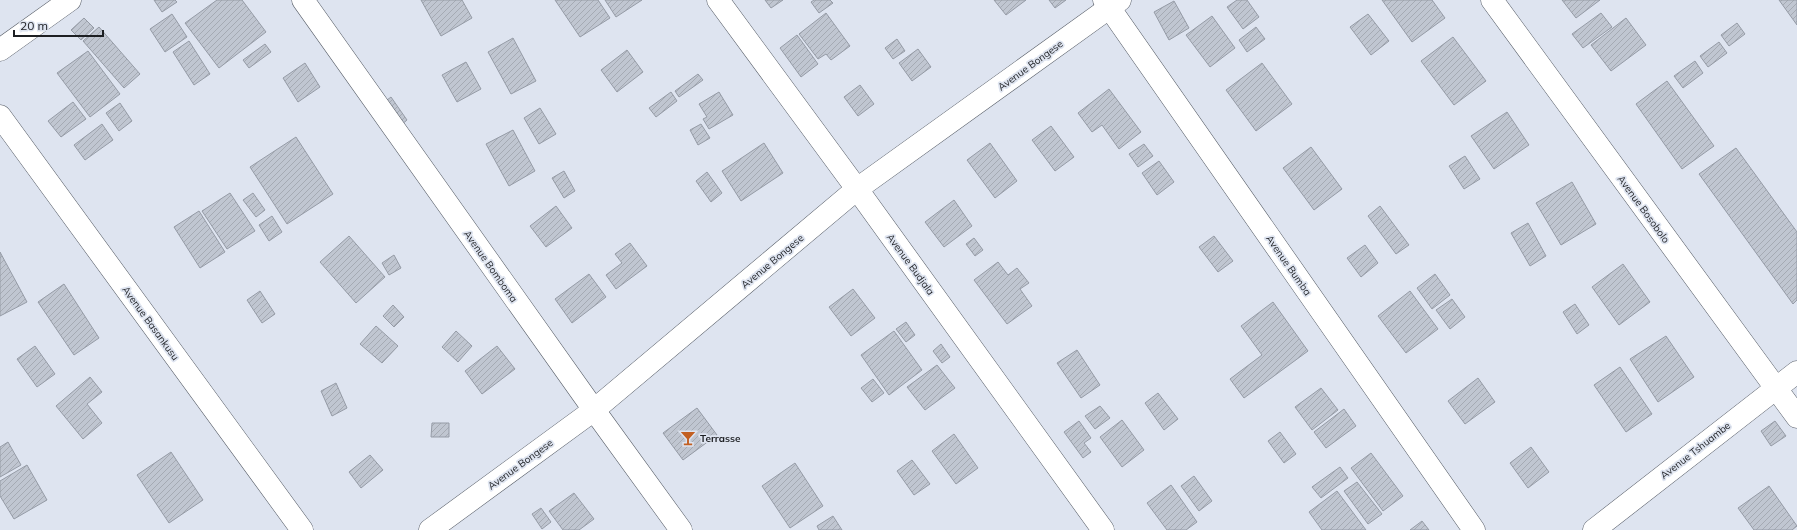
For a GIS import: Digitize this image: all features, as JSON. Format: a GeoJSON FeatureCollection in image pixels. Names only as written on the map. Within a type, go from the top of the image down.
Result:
{"type":"FeatureCollection","features":[{"type":"Feature","properties":{"kind":"street"},"geometry":{"type":"LineString","coordinates":[[0,50],[70,0]]}},
{"type":"Feature","properties":{"kind":"street","name":"Avenue Bomboma"},"geometry":{"type":"LineString","coordinates":[[303,0],[681,530]]}},
{"type":"Feature","properties":{"kind":"street","name":"Avenue Budjala"},"geometry":{"type":"LineString","coordinates":[[718,0],[857,189],[1103,530]]}},
{"type":"Feature","properties":{"kind":"street","name":"Avenue Bosobolo"},"geometry":{"type":"LineString","coordinates":[[1492,0],[1797,417]]}},
{"type":"Feature","properties":{"kind":"street","name":"Avenue Bongese"},"geometry":{"type":"LineString","coordinates":[[430,530],[594,410],[857,189],[1111,3]]}},
{"type":"Feature","properties":{"kind":"street","name":"Avenue Bumba"},"geometry":{"type":"LineString","coordinates":[[1111,3],[1474,530]]}},
{"type":"Feature","properties":{"kind":"street","name":"Avenue Basankusu"},"geometry":{"type":"LineString","coordinates":[[0,116],[302,530]]}},
{"type":"Feature","properties":{"kind":"street","name":"Avenue Tshuambe"},"geometry":{"type":"LineString","coordinates":[[1594,530],[1797,372]]}},
{"type":"Feature","properties":{"kind":"building"},"geometry":{"type":"Polygon","coordinates":[[[154,0],[175,0],[177,2],[162,12],[154,0]]]}},
{"type":"Feature","properties":{"kind":"building"},"geometry":{"type":"Polygon","coordinates":[[[217,0],[242,0],[266,32],[219,68],[185,23],[217,0]]]}},
{"type":"Feature","properties":{"kind":"building"},"geometry":{"type":"Polygon","coordinates":[[[421,0],[462,0],[472,18],[441,36],[421,0]]]}},
{"type":"Feature","properties":{"kind":"building"},"geometry":{"type":"Polygon","coordinates":[[[555,0],[598,0],[610,18],[580,37],[555,0]]]}},
{"type":"Feature","properties":{"kind":"building"},"geometry":{"type":"Polygon","coordinates":[[[605,0],[642,0],[616,17],[605,0]]]}},
{"type":"Feature","properties":{"kind":"building"},"geometry":{"type":"Polygon","coordinates":[[[765,0],[783,0],[771,8],[765,0]]]}},
{"type":"Feature","properties":{"kind":"building"},"geometry":{"type":"Polygon","coordinates":[[[814,0],[830,0],[833,3],[819,13],[811,2],[814,0]]]}},
{"type":"Feature","properties":{"kind":"building"},"geometry":{"type":"Polygon","coordinates":[[[994,0],[1026,0],[1006,15],[994,0]]]}},
{"type":"Feature","properties":{"kind":"building"},"geometry":{"type":"Polygon","coordinates":[[[1049,0],[1066,0],[1055,8],[1049,0]]]}},
{"type":"Feature","properties":{"kind":"building"},"geometry":{"type":"Polygon","coordinates":[[[1237,0],[1247,0],[1259,17],[1243,29],[1227,7],[1237,0]]]}},
{"type":"Feature","properties":{"kind":"building"},"geometry":{"type":"Polygon","coordinates":[[[1382,0],[1432,0],[1445,18],[1412,42],[1382,0]]]}},
{"type":"Feature","properties":{"kind":"building"},"geometry":{"type":"Polygon","coordinates":[[[1562,0],[1600,0],[1576,18],[1562,0]]]}},
{"type":"Feature","properties":{"kind":"building"},"geometry":{"type":"Polygon","coordinates":[[[1779,0],[1797,0],[1797,25],[1779,0]]]}},
{"type":"Feature","properties":{"kind":"building"},"geometry":{"type":"Polygon","coordinates":[[[1174,1],[1189,28],[1169,40],[1154,12],[1174,1]]]}},
{"type":"Feature","properties":{"kind":"building"},"geometry":{"type":"Polygon","coordinates":[[[826,13],[850,46],[831,60],[826,54],[818,59],[799,34],[826,13]]]}},
{"type":"Feature","properties":{"kind":"building"},"geometry":{"type":"Polygon","coordinates":[[[1601,13],[1612,27],[1583,48],[1572,34],[1601,13]]]}},
{"type":"Feature","properties":{"kind":"building"},"geometry":{"type":"Polygon","coordinates":[[[172,14],[187,37],[165,52],[150,29],[172,14]]]}},
{"type":"Feature","properties":{"kind":"building"},"geometry":{"type":"Polygon","coordinates":[[[1368,14],[1389,41],[1371,55],[1350,27],[1368,14]]]}},
{"type":"Feature","properties":{"kind":"building"},"geometry":{"type":"Polygon","coordinates":[[[1212,16],[1235,48],[1210,67],[1186,35],[1212,16]]]}},
{"type":"Feature","properties":{"kind":"building"},"geometry":{"type":"Polygon","coordinates":[[[84,18],[94,28],[81,40],[71,30],[84,18]]]}},
{"type":"Feature","properties":{"kind":"building"},"geometry":{"type":"Polygon","coordinates":[[[1626,18],[1646,45],[1611,71],[1591,45],[1626,18]]]}},
{"type":"Feature","properties":{"kind":"building"},"geometry":{"type":"Polygon","coordinates":[[[1737,23],[1745,34],[1729,46],[1721,35],[1737,23]]]}},
{"type":"Feature","properties":{"kind":"building"},"geometry":{"type":"Polygon","coordinates":[[[99,27],[140,74],[124,88],[83,41],[99,27]]]}},
{"type":"Feature","properties":{"kind":"building"},"geometry":{"type":"Polygon","coordinates":[[[1256,27],[1265,39],[1247,52],[1239,40],[1256,27]]]}},
{"type":"Feature","properties":{"kind":"building"},"geometry":{"type":"Polygon","coordinates":[[[797,35],[818,64],[801,77],[780,48],[797,35]]]}},
{"type":"Feature","properties":{"kind":"building"},"geometry":{"type":"Polygon","coordinates":[[[1453,37],[1486,81],[1454,105],[1421,61],[1453,37]]]}},
{"type":"Feature","properties":{"kind":"building"},"geometry":{"type":"Polygon","coordinates":[[[513,38],[536,81],[511,94],[488,52],[513,38]]]}},
{"type":"Feature","properties":{"kind":"building"},"geometry":{"type":"Polygon","coordinates":[[[897,39],[905,51],[893,59],[885,48],[897,39]]]}},
{"type":"Feature","properties":{"kind":"building"},"geometry":{"type":"Polygon","coordinates":[[[189,41],[210,74],[194,85],[173,52],[189,41]]]}},
{"type":"Feature","properties":{"kind":"building"},"geometry":{"type":"Polygon","coordinates":[[[1719,42],[1727,53],[1708,67],[1700,56],[1719,42]]]}},
{"type":"Feature","properties":{"kind":"building"},"geometry":{"type":"Polygon","coordinates":[[[265,44],[271,52],[249,68],[243,60],[265,44]]]}},
{"type":"Feature","properties":{"kind":"building"},"geometry":{"type":"Polygon","coordinates":[[[918,49],[931,67],[912,81],[899,63],[918,49]]]}},
{"type":"Feature","properties":{"kind":"building"},"geometry":{"type":"Polygon","coordinates":[[[627,50],[643,72],[617,92],[601,70],[627,50]]]}},
{"type":"Feature","properties":{"kind":"building"},"geometry":{"type":"Polygon","coordinates":[[[88,51],[120,94],[90,117],[57,73],[88,51]]]}},
{"type":"Feature","properties":{"kind":"building"},"geometry":{"type":"Polygon","coordinates":[[[1695,61],[1703,73],[1683,88],[1674,76],[1695,61]]]}},
{"type":"Feature","properties":{"kind":"building"},"geometry":{"type":"Polygon","coordinates":[[[466,62],[481,89],[457,102],[442,75],[466,62]]]}},
{"type":"Feature","properties":{"kind":"building"},"geometry":{"type":"Polygon","coordinates":[[[305,63],[320,87],[298,102],[283,78],[305,63]]]}},
{"type":"Feature","properties":{"kind":"building"},"geometry":{"type":"Polygon","coordinates":[[[1262,63],[1292,104],[1256,131],[1226,90],[1262,63]]]}},
{"type":"Feature","properties":{"kind":"building"},"geometry":{"type":"Polygon","coordinates":[[[698,74],[703,80],[679,97],[675,91],[698,74]]]}},
{"type":"Feature","properties":{"kind":"building"},"geometry":{"type":"Polygon","coordinates":[[[1667,81],[1714,146],[1682,169],[1636,104],[1667,81]]]}},
{"type":"Feature","properties":{"kind":"building"},"geometry":{"type":"Polygon","coordinates":[[[860,85],[874,104],[858,116],[844,97],[860,85]]]}},
{"type":"Feature","properties":{"kind":"building"},"geometry":{"type":"Polygon","coordinates":[[[1109,89],[1141,132],[1119,149],[1102,125],[1092,132],[1078,113],[1109,89]]]}},
{"type":"Feature","properties":{"kind":"building"},"geometry":{"type":"Polygon","coordinates":[[[671,92],[677,101],[656,117],[649,108],[671,92]]]}},
{"type":"Feature","properties":{"kind":"building"},"geometry":{"type":"Polygon","coordinates":[[[719,92],[733,115],[709,129],[703,119],[707,117],[699,104],[719,92]]]}},
{"type":"Feature","properties":{"kind":"building"},"geometry":{"type":"Polygon","coordinates":[[[391,97],[407,120],[400,126],[383,103],[391,97]]]}},
{"type":"Feature","properties":{"kind":"building"},"geometry":{"type":"Polygon","coordinates":[[[73,102],[86,119],[61,137],[48,121],[73,102]]]}},
{"type":"Feature","properties":{"kind":"building"},"geometry":{"type":"Polygon","coordinates":[[[120,103],[132,121],[119,131],[106,113],[120,103]]]}},
{"type":"Feature","properties":{"kind":"building"},"geometry":{"type":"Polygon","coordinates":[[[540,108],[556,134],[539,144],[524,118],[540,108]]]}},
{"type":"Feature","properties":{"kind":"building"},"geometry":{"type":"Polygon","coordinates":[[[1507,112],[1529,145],[1494,169],[1471,136],[1507,112]]]}},
{"type":"Feature","properties":{"kind":"building"},"geometry":{"type":"Polygon","coordinates":[[[102,124],[113,140],[85,160],[74,145],[102,124]]]}},
{"type":"Feature","properties":{"kind":"building"},"geometry":{"type":"Polygon","coordinates":[[[701,124],[710,138],[698,145],[690,130],[701,124]]]}},
{"type":"Feature","properties":{"kind":"building"},"geometry":{"type":"Polygon","coordinates":[[[1051,126],[1074,157],[1055,171],[1032,140],[1051,126]]]}},
{"type":"Feature","properties":{"kind":"building"},"geometry":{"type":"Polygon","coordinates":[[[513,130],[535,171],[509,186],[486,144],[513,130]]]}},
{"type":"Feature","properties":{"kind":"building"},"geometry":{"type":"Polygon","coordinates":[[[296,137],[333,194],[287,224],[250,167],[296,137]]]}},
{"type":"Feature","properties":{"kind":"building"},"geometry":{"type":"Polygon","coordinates":[[[764,143],[783,173],[741,201],[722,171],[764,143]]]}},
{"type":"Feature","properties":{"kind":"building"},"geometry":{"type":"Polygon","coordinates":[[[990,143],[1017,181],[995,198],[967,160],[990,143]]]}},
{"type":"Feature","properties":{"kind":"building"},"geometry":{"type":"Polygon","coordinates":[[[1144,144],[1153,156],[1138,167],[1129,154],[1144,144]]]}},
{"type":"Feature","properties":{"kind":"building"},"geometry":{"type":"Polygon","coordinates":[[[1311,147],[1342,189],[1314,210],[1283,168],[1311,147]]]}},
{"type":"Feature","properties":{"kind":"building"},"geometry":{"type":"Polygon","coordinates":[[[1736,148],[1797,232],[1797,300],[1793,304],[1699,174],[1736,148]]]}},
{"type":"Feature","properties":{"kind":"building"},"geometry":{"type":"Polygon","coordinates":[[[1465,156],[1480,179],[1464,189],[1449,166],[1465,156]]]}},
{"type":"Feature","properties":{"kind":"building"},"geometry":{"type":"Polygon","coordinates":[[[1159,161],[1174,182],[1157,195],[1142,173],[1159,161]]]}},
{"type":"Feature","properties":{"kind":"building"},"geometry":{"type":"Polygon","coordinates":[[[564,171],[575,191],[564,198],[552,178],[564,171]]]}},
{"type":"Feature","properties":{"kind":"building"},"geometry":{"type":"Polygon","coordinates":[[[707,172],[722,193],[711,202],[696,181],[707,172]]]}},
{"type":"Feature","properties":{"kind":"building"},"geometry":{"type":"Polygon","coordinates":[[[1572,182],[1596,224],[1561,245],[1536,203],[1572,182]]]}},
{"type":"Feature","properties":{"kind":"building"},"geometry":{"type":"Polygon","coordinates":[[[230,193],[255,231],[227,249],[202,211],[230,193]]]}},
{"type":"Feature","properties":{"kind":"building"},"geometry":{"type":"Polygon","coordinates":[[[253,193],[265,210],[256,217],[243,200],[253,193]]]}},
{"type":"Feature","properties":{"kind":"building"},"geometry":{"type":"Polygon","coordinates":[[[954,200],[972,226],[944,247],[925,222],[954,200]]]}},
{"type":"Feature","properties":{"kind":"building"},"geometry":{"type":"Polygon","coordinates":[[[556,206],[572,228],[546,247],[530,226],[556,206]]]}},
{"type":"Feature","properties":{"kind":"building"},"geometry":{"type":"Polygon","coordinates":[[[1380,206],[1409,245],[1396,254],[1368,216],[1380,206]]]}},
{"type":"Feature","properties":{"kind":"building"},"geometry":{"type":"Polygon","coordinates":[[[199,211],[225,252],[200,268],[174,227],[199,211]]]}},
{"type":"Feature","properties":{"kind":"building"},"geometry":{"type":"Polygon","coordinates":[[[272,216],[282,232],[269,241],[259,225],[272,216]]]}},
{"type":"Feature","properties":{"kind":"building"},"geometry":{"type":"Polygon","coordinates":[[[1528,223],[1546,256],[1530,266],[1511,233],[1528,223]]]}},
{"type":"Feature","properties":{"kind":"building"},"geometry":{"type":"Polygon","coordinates":[[[349,236],[385,277],[356,303],[320,262],[349,236]]]}},
{"type":"Feature","properties":{"kind":"building"},"geometry":{"type":"Polygon","coordinates":[[[1214,236],[1233,261],[1218,272],[1199,247],[1214,236]]]}},
{"type":"Feature","properties":{"kind":"building"},"geometry":{"type":"Polygon","coordinates":[[[974,238],[983,250],[975,256],[966,244],[974,238]]]}},
{"type":"Feature","properties":{"kind":"building"},"geometry":{"type":"Polygon","coordinates":[[[630,243],[647,266],[616,289],[606,275],[622,263],[615,254],[630,243]]]}},
{"type":"Feature","properties":{"kind":"building"},"geometry":{"type":"Polygon","coordinates":[[[1365,245],[1378,263],[1361,277],[1347,258],[1365,245]]]}},
{"type":"Feature","properties":{"kind":"building"},"geometry":{"type":"Polygon","coordinates":[[[0,252],[27,302],[0,316],[0,252]]]}},
{"type":"Feature","properties":{"kind":"building"},"geometry":{"type":"Polygon","coordinates":[[[394,255],[401,268],[389,275],[382,263],[394,255]]]}},
{"type":"Feature","properties":{"kind":"building"},"geometry":{"type":"Polygon","coordinates":[[[998,262],[1008,275],[1017,268],[1029,283],[1020,289],[1032,306],[1007,324],[974,280],[998,262]]]}},
{"type":"Feature","properties":{"kind":"building"},"geometry":{"type":"Polygon","coordinates":[[[1623,264],[1650,302],[1619,325],[1592,287],[1623,264]]]}},
{"type":"Feature","properties":{"kind":"building"},"geometry":{"type":"Polygon","coordinates":[[[589,274],[606,297],[572,323],[555,299],[589,274]]]}},
{"type":"Feature","properties":{"kind":"building"},"geometry":{"type":"Polygon","coordinates":[[[1435,274],[1450,295],[1432,309],[1417,288],[1435,274]]]}},
{"type":"Feature","properties":{"kind":"building"},"geometry":{"type":"Polygon","coordinates":[[[64,284],[99,338],[74,355],[38,302],[64,284]]]}},
{"type":"Feature","properties":{"kind":"building"},"geometry":{"type":"Polygon","coordinates":[[[853,289],[875,318],[851,336],[829,307],[853,289]]]}},
{"type":"Feature","properties":{"kind":"building"},"geometry":{"type":"Polygon","coordinates":[[[260,291],[275,314],[262,323],[247,300],[260,291]]]}},
{"type":"Feature","properties":{"kind":"building"},"geometry":{"type":"Polygon","coordinates":[[[1410,291],[1438,329],[1406,353],[1378,316],[1410,291]]]}},
{"type":"Feature","properties":{"kind":"building"},"geometry":{"type":"Polygon","coordinates":[[[1452,299],[1465,317],[1450,329],[1436,310],[1452,299]]]}},
{"type":"Feature","properties":{"kind":"building"},"geometry":{"type":"Polygon","coordinates":[[[1273,302],[1308,351],[1244,398],[1230,379],[1262,355],[1241,326],[1273,302]]]}},
{"type":"Feature","properties":{"kind":"building"},"geometry":{"type":"Polygon","coordinates":[[[1575,304],[1589,325],[1577,334],[1563,312],[1575,304]]]}},
{"type":"Feature","properties":{"kind":"building"},"geometry":{"type":"Polygon","coordinates":[[[393,305],[404,317],[394,327],[383,316],[393,305]]]}},
{"type":"Feature","properties":{"kind":"building"},"geometry":{"type":"Polygon","coordinates":[[[906,322],[915,335],[906,342],[896,329],[906,322]]]}},
{"type":"Feature","properties":{"kind":"building"},"geometry":{"type":"Polygon","coordinates":[[[376,326],[398,346],[382,363],[360,344],[376,326]]]}},
{"type":"Feature","properties":{"kind":"building"},"geometry":{"type":"Polygon","coordinates":[[[456,331],[472,346],[458,362],[442,347],[456,331]]]}},
{"type":"Feature","properties":{"kind":"building"},"geometry":{"type":"Polygon","coordinates":[[[894,331],[922,370],[889,395],[861,355],[894,331]]]}},
{"type":"Feature","properties":{"kind":"building"},"geometry":{"type":"Polygon","coordinates":[[[1666,336],[1694,377],[1658,402],[1630,359],[1666,336]]]}},
{"type":"Feature","properties":{"kind":"building"},"geometry":{"type":"Polygon","coordinates":[[[941,344],[950,357],[942,363],[933,351],[941,344]]]}},
{"type":"Feature","properties":{"kind":"building"},"geometry":{"type":"Polygon","coordinates":[[[35,346],[55,374],[37,387],[17,359],[35,346]]]}},
{"type":"Feature","properties":{"kind":"building"},"geometry":{"type":"Polygon","coordinates":[[[497,346],[515,369],[482,394],[465,371],[497,346]]]}},
{"type":"Feature","properties":{"kind":"building"},"geometry":{"type":"Polygon","coordinates":[[[1077,350],[1100,385],[1081,398],[1057,363],[1077,350]]]}},
{"type":"Feature","properties":{"kind":"building"},"geometry":{"type":"Polygon","coordinates":[[[937,365],[955,388],[925,410],[907,387],[937,365]]]}},
{"type":"Feature","properties":{"kind":"building"},"geometry":{"type":"Polygon","coordinates":[[[1620,367],[1652,414],[1626,432],[1594,385],[1620,367]]]}},
{"type":"Feature","properties":{"kind":"building"},"geometry":{"type":"Polygon","coordinates":[[[90,377],[102,392],[87,404],[102,423],[83,439],[56,406],[90,377]]]}},
{"type":"Feature","properties":{"kind":"building"},"geometry":{"type":"Polygon","coordinates":[[[1478,378],[1495,402],[1465,424],[1448,401],[1478,378]]]}},
{"type":"Feature","properties":{"kind":"building"},"geometry":{"type":"Polygon","coordinates":[[[873,379],[884,393],[872,402],[861,388],[873,379]]]}},
{"type":"Feature","properties":{"kind":"building"},"geometry":{"type":"Polygon","coordinates":[[[336,383],[347,408],[332,416],[321,391],[336,383]]]}},
{"type":"Feature","properties":{"kind":"building"},"geometry":{"type":"Polygon","coordinates":[[[1321,388],[1338,410],[1312,430],[1295,407],[1321,388]]]}},
{"type":"Feature","properties":{"kind":"building"},"geometry":{"type":"Polygon","coordinates":[[[1158,393],[1178,419],[1164,430],[1145,403],[1158,393]]]}},
{"type":"Feature","properties":{"kind":"building"},"geometry":{"type":"Polygon","coordinates":[[[1100,406],[1110,418],[1095,429],[1085,416],[1100,406]]]}},
{"type":"Feature","properties":{"kind":"building"},"geometry":{"type":"Polygon","coordinates":[[[697,408],[717,435],[683,460],[663,433],[697,408]]]}},
{"type":"Feature","properties":{"kind":"building"},"geometry":{"type":"Polygon","coordinates":[[[1344,409],[1356,426],[1326,448],[1314,432],[1344,409]]]}},
{"type":"Feature","properties":{"kind":"building"},"geometry":{"type":"Polygon","coordinates":[[[1122,420],[1144,450],[1122,467],[1100,437],[1122,420]]]}},
{"type":"Feature","properties":{"kind":"building"},"geometry":{"type":"Polygon","coordinates":[[[1079,421],[1091,438],[1084,443],[1091,452],[1083,458],[1064,432],[1079,421]]]}},
{"type":"Feature","properties":{"kind":"building"},"geometry":{"type":"Polygon","coordinates":[[[1775,421],[1786,436],[1771,446],[1761,431],[1775,421]]]}},
{"type":"Feature","properties":{"kind":"building"},"geometry":{"type":"Polygon","coordinates":[[[432,423],[449,423],[449,437],[431,437],[432,423]]]}},
{"type":"Feature","properties":{"kind":"building"},"geometry":{"type":"Polygon","coordinates":[[[1280,432],[1296,454],[1284,463],[1268,441],[1280,432]]]}},
{"type":"Feature","properties":{"kind":"building"},"geometry":{"type":"Polygon","coordinates":[[[954,434],[978,468],[956,484],[932,451],[954,434]]]}},
{"type":"Feature","properties":{"kind":"building"},"geometry":{"type":"Polygon","coordinates":[[[8,442],[21,465],[0,477],[0,447],[8,442]]]}},
{"type":"Feature","properties":{"kind":"building"},"geometry":{"type":"Polygon","coordinates":[[[1531,447],[1549,472],[1528,488],[1510,463],[1531,447]]]}},
{"type":"Feature","properties":{"kind":"building"},"geometry":{"type":"Polygon","coordinates":[[[171,452],[203,500],[169,523],[137,475],[171,452]]]}},
{"type":"Feature","properties":{"kind":"building"},"geometry":{"type":"Polygon","coordinates":[[[1371,453],[1403,496],[1383,511],[1351,468],[1371,453]]]}},
{"type":"Feature","properties":{"kind":"building"},"geometry":{"type":"Polygon","coordinates":[[[370,455],[383,470],[361,488],[349,472],[370,455]]]}},
{"type":"Feature","properties":{"kind":"building"},"geometry":{"type":"Polygon","coordinates":[[[912,460],[930,484],[914,495],[897,471],[912,460]]]}},
{"type":"Feature","properties":{"kind":"building"},"geometry":{"type":"Polygon","coordinates":[[[795,463],[823,506],[790,528],[762,486],[795,463]]]}},
{"type":"Feature","properties":{"kind":"building"},"geometry":{"type":"Polygon","coordinates":[[[27,465],[47,500],[14,519],[0,496],[0,481],[27,465]]]}},
{"type":"Feature","properties":{"kind":"building"},"geometry":{"type":"Polygon","coordinates":[[[1340,467],[1348,478],[1321,498],[1312,487],[1340,467]]]}},
{"type":"Feature","properties":{"kind":"building"},"geometry":{"type":"Polygon","coordinates":[[[1194,476],[1212,501],[1199,511],[1181,486],[1194,476]]]}},
{"type":"Feature","properties":{"kind":"building"},"geometry":{"type":"Polygon","coordinates":[[[1357,482],[1382,514],[1368,524],[1344,491],[1357,482]]]}},
{"type":"Feature","properties":{"kind":"building"},"geometry":{"type":"Polygon","coordinates":[[[1171,485],[1197,522],[1186,530],[1167,530],[1147,503],[1171,485]]]}},
{"type":"Feature","properties":{"kind":"building"},"geometry":{"type":"Polygon","coordinates":[[[1769,486],[1797,526],[1792,530],[1754,530],[1738,508],[1769,486]]]}},
{"type":"Feature","properties":{"kind":"building"},"geometry":{"type":"Polygon","coordinates":[[[1337,491],[1366,530],[1322,530],[1309,512],[1337,491]]]}},
{"type":"Feature","properties":{"kind":"building"},"geometry":{"type":"Polygon","coordinates":[[[574,493],[594,519],[579,530],[563,530],[549,511],[574,493]]]}},
{"type":"Feature","properties":{"kind":"building"},"geometry":{"type":"Polygon","coordinates":[[[541,508],[551,522],[542,529],[532,514],[541,508]]]}},
{"type":"Feature","properties":{"kind":"building"},"geometry":{"type":"Polygon","coordinates":[[[833,516],[842,530],[819,530],[817,526],[833,516]]]}},
{"type":"Feature","properties":{"kind":"building"},"geometry":{"type":"Polygon","coordinates":[[[1422,521],[1429,530],[1410,530],[1422,521]]]}},
{"type":"Feature","properties":{"kind":"place","name":"Terrasse"},"geometry":{"type":"Point","coordinates":[688,438]}}]}
